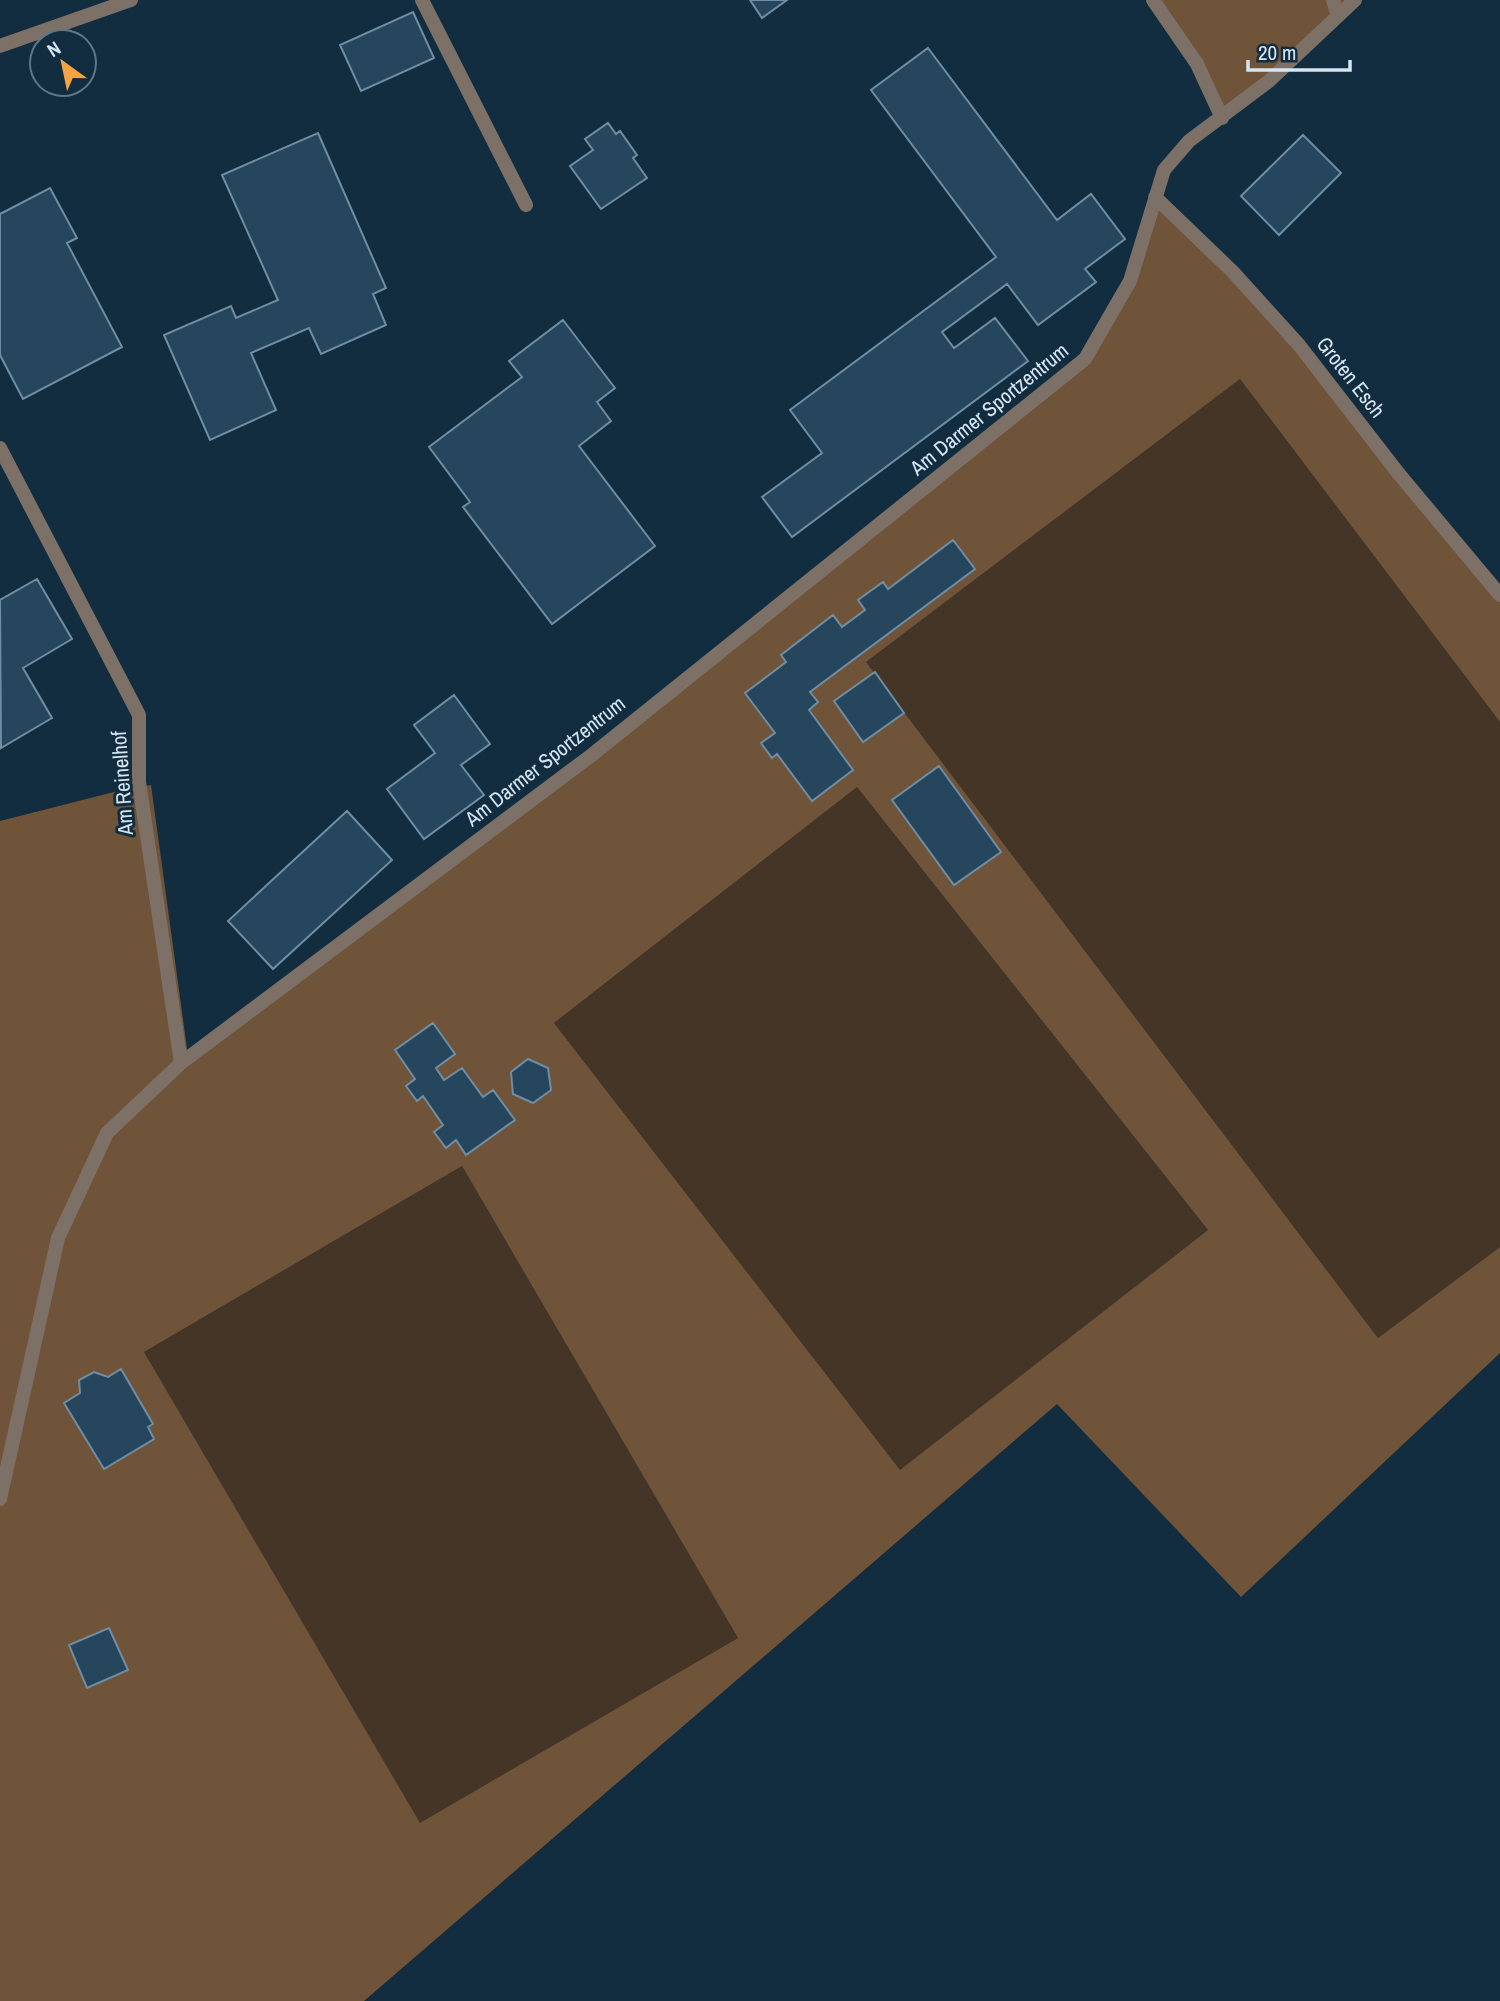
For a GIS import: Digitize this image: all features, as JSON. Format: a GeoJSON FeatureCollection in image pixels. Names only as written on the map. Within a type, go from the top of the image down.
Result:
{"type":"FeatureCollection","features":[{"type":"Feature","properties":{"kind":"street"},"geometry":{"type":"LineString","coordinates":[[0,46],[131,0]]}},
{"type":"Feature","properties":{"kind":"street"},"geometry":{"type":"LineString","coordinates":[[422,0],[526,205]]}},
{"type":"Feature","properties":{"kind":"street"},"geometry":{"type":"LineString","coordinates":[[1153,0],[1198,64],[1222,118]]}},
{"type":"Feature","properties":{"kind":"street"},"geometry":{"type":"LineString","coordinates":[[1333,0],[1338,16]]}},
{"type":"Feature","properties":{"kind":"street","name":"Am Darmer Sportzentrum"},"geometry":{"type":"LineString","coordinates":[[0,1499],[58,1238],[107,1133],[181,1063],[593,754],[1085,359],[1130,281],[1164,170],[1189,141],[1269,81],[1355,0]]}},
{"type":"Feature","properties":{"kind":"street","name":"Groten Esch"},"geometry":{"type":"LineString","coordinates":[[1155,197],[1233,272],[1299,345],[1399,474],[1500,595]]}},
{"type":"Feature","properties":{"kind":"street","name":"Am Reinelhof"},"geometry":{"type":"LineString","coordinates":[[0,448],[139,715],[139,782],[181,1063]]}},
{"type":"Feature","properties":{"kind":"shaded area"},"geometry":{"type":"Polygon","coordinates":[[[1157,0],[1354,0],[1223,114],[1157,0]]]}},
{"type":"Feature","properties":{"kind":"shaded area"},"geometry":{"type":"Polygon","coordinates":[[[1157,207],[1230,275],[1295,348],[1395,477],[1500,602],[1500,722],[1240,379],[866,662],[1378,1338],[1500,1247],[1500,1353],[1241,1597],[1057,1404],[364,2001],[0,2001],[0,821],[151,785],[189,1063],[1087,362],[1157,207]],[[857,787],[554,1023],[900,1470],[1208,1230],[857,787]],[[462,1166],[144,1352],[420,1823],[738,1638],[462,1166]]]}},
{"type":"Feature","properties":{"kind":"shaded area"},"geometry":{"type":"Polygon","coordinates":[[[1240,379],[1500,722],[1500,1247],[1378,1338],[866,662],[1240,379]]]}},
{"type":"Feature","properties":{"kind":"shaded area"},"geometry":{"type":"Polygon","coordinates":[[[857,787],[1208,1230],[900,1471],[554,1023],[857,787]]]}},
{"type":"Feature","properties":{"kind":"shaded area"},"geometry":{"type":"Polygon","coordinates":[[[462,1166],[738,1638],[420,1824],[144,1352],[462,1166]]]}},
{"type":"Feature","properties":{"kind":"building"},"geometry":{"type":"Polygon","coordinates":[[[750,0],[787,0],[762,18],[750,0]]]}},
{"type":"Feature","properties":{"kind":"building"},"geometry":{"type":"Polygon","coordinates":[[[413,12],[434,58],[361,91],[340,45],[413,12]]]}},
{"type":"Feature","properties":{"kind":"building"},"geometry":{"type":"Polygon","coordinates":[[[928,48],[1057,220],[1091,194],[1125,239],[1085,269],[1096,282],[1038,325],[1007,284],[942,332],[954,348],[995,318],[1028,361],[792,537],[762,497],[822,453],[790,410],[996,257],[871,90],[928,48]]]}},
{"type":"Feature","properties":{"kind":"building"},"geometry":{"type":"Polygon","coordinates":[[[608,123],[616,134],[620,131],[637,155],[633,158],[647,178],[601,209],[570,166],[593,150],[585,139],[608,123]]]}},
{"type":"Feature","properties":{"kind":"building"},"geometry":{"type":"Polygon","coordinates":[[[318,133],[386,288],[373,294],[386,325],[321,354],[309,328],[251,353],[276,410],[210,440],[164,335],[231,306],[236,318],[278,300],[222,175],[318,133]]]}},
{"type":"Feature","properties":{"kind":"building"},"geometry":{"type":"Polygon","coordinates":[[[1303,135],[1341,173],[1279,235],[1241,196],[1303,135]]]}},
{"type":"Feature","properties":{"kind":"building"},"geometry":{"type":"Polygon","coordinates":[[[50,188],[77,238],[67,243],[122,347],[23,399],[0,355],[0,214],[50,188]]]}},
{"type":"Feature","properties":{"kind":"building"},"geometry":{"type":"Polygon","coordinates":[[[563,320],[615,388],[597,402],[611,421],[579,446],[655,546],[552,624],[463,507],[470,502],[429,447],[522,377],[509,361],[563,320]]]}},
{"type":"Feature","properties":{"kind":"building"},"geometry":{"type":"Polygon","coordinates":[[[953,540],[975,569],[810,692],[818,702],[809,710],[853,770],[812,801],[777,754],[772,758],[761,743],[775,733],[745,693],[786,662],[781,655],[833,615],[842,627],[865,610],[858,600],[883,582],[888,589],[953,540]]]}},
{"type":"Feature","properties":{"kind":"building"},"geometry":{"type":"Polygon","coordinates":[[[37,579],[72,639],[23,668],[52,718],[1,748],[0,600],[37,579]]]}},
{"type":"Feature","properties":{"kind":"building"},"geometry":{"type":"Polygon","coordinates":[[[875,672],[904,713],[863,742],[834,701],[875,672]]]}},
{"type":"Feature","properties":{"kind":"building"},"geometry":{"type":"Polygon","coordinates":[[[454,695],[490,744],[461,765],[484,795],[424,839],[387,789],[435,753],[414,725],[454,695]]]}},
{"type":"Feature","properties":{"kind":"building"},"geometry":{"type":"Polygon","coordinates":[[[939,766],[1001,852],[954,885],[892,800],[939,766]]]}},
{"type":"Feature","properties":{"kind":"building"},"geometry":{"type":"Polygon","coordinates":[[[347,811],[392,860],[273,969],[228,921],[347,811]]]}},
{"type":"Feature","properties":{"kind":"building"},"geometry":{"type":"Polygon","coordinates":[[[433,1023],[455,1054],[436,1068],[444,1080],[462,1068],[483,1097],[493,1090],[515,1120],[466,1155],[456,1140],[446,1148],[434,1132],[443,1125],[423,1096],[417,1101],[406,1086],[415,1079],[395,1050],[433,1023]]]}},
{"type":"Feature","properties":{"kind":"building"},"geometry":{"type":"Polygon","coordinates":[[[528,1059],[548,1068],[551,1090],[533,1103],[513,1094],[511,1072],[528,1059]]]}},
{"type":"Feature","properties":{"kind":"building"},"geometry":{"type":"Polygon","coordinates":[[[121,1369],[153,1424],[148,1427],[154,1439],[104,1469],[64,1403],[80,1393],[79,1380],[94,1372],[108,1377],[121,1369]]]}},
{"type":"Feature","properties":{"kind":"building"},"geometry":{"type":"Polygon","coordinates":[[[109,1628],[128,1670],[87,1688],[69,1645],[109,1628]]]}}]}
